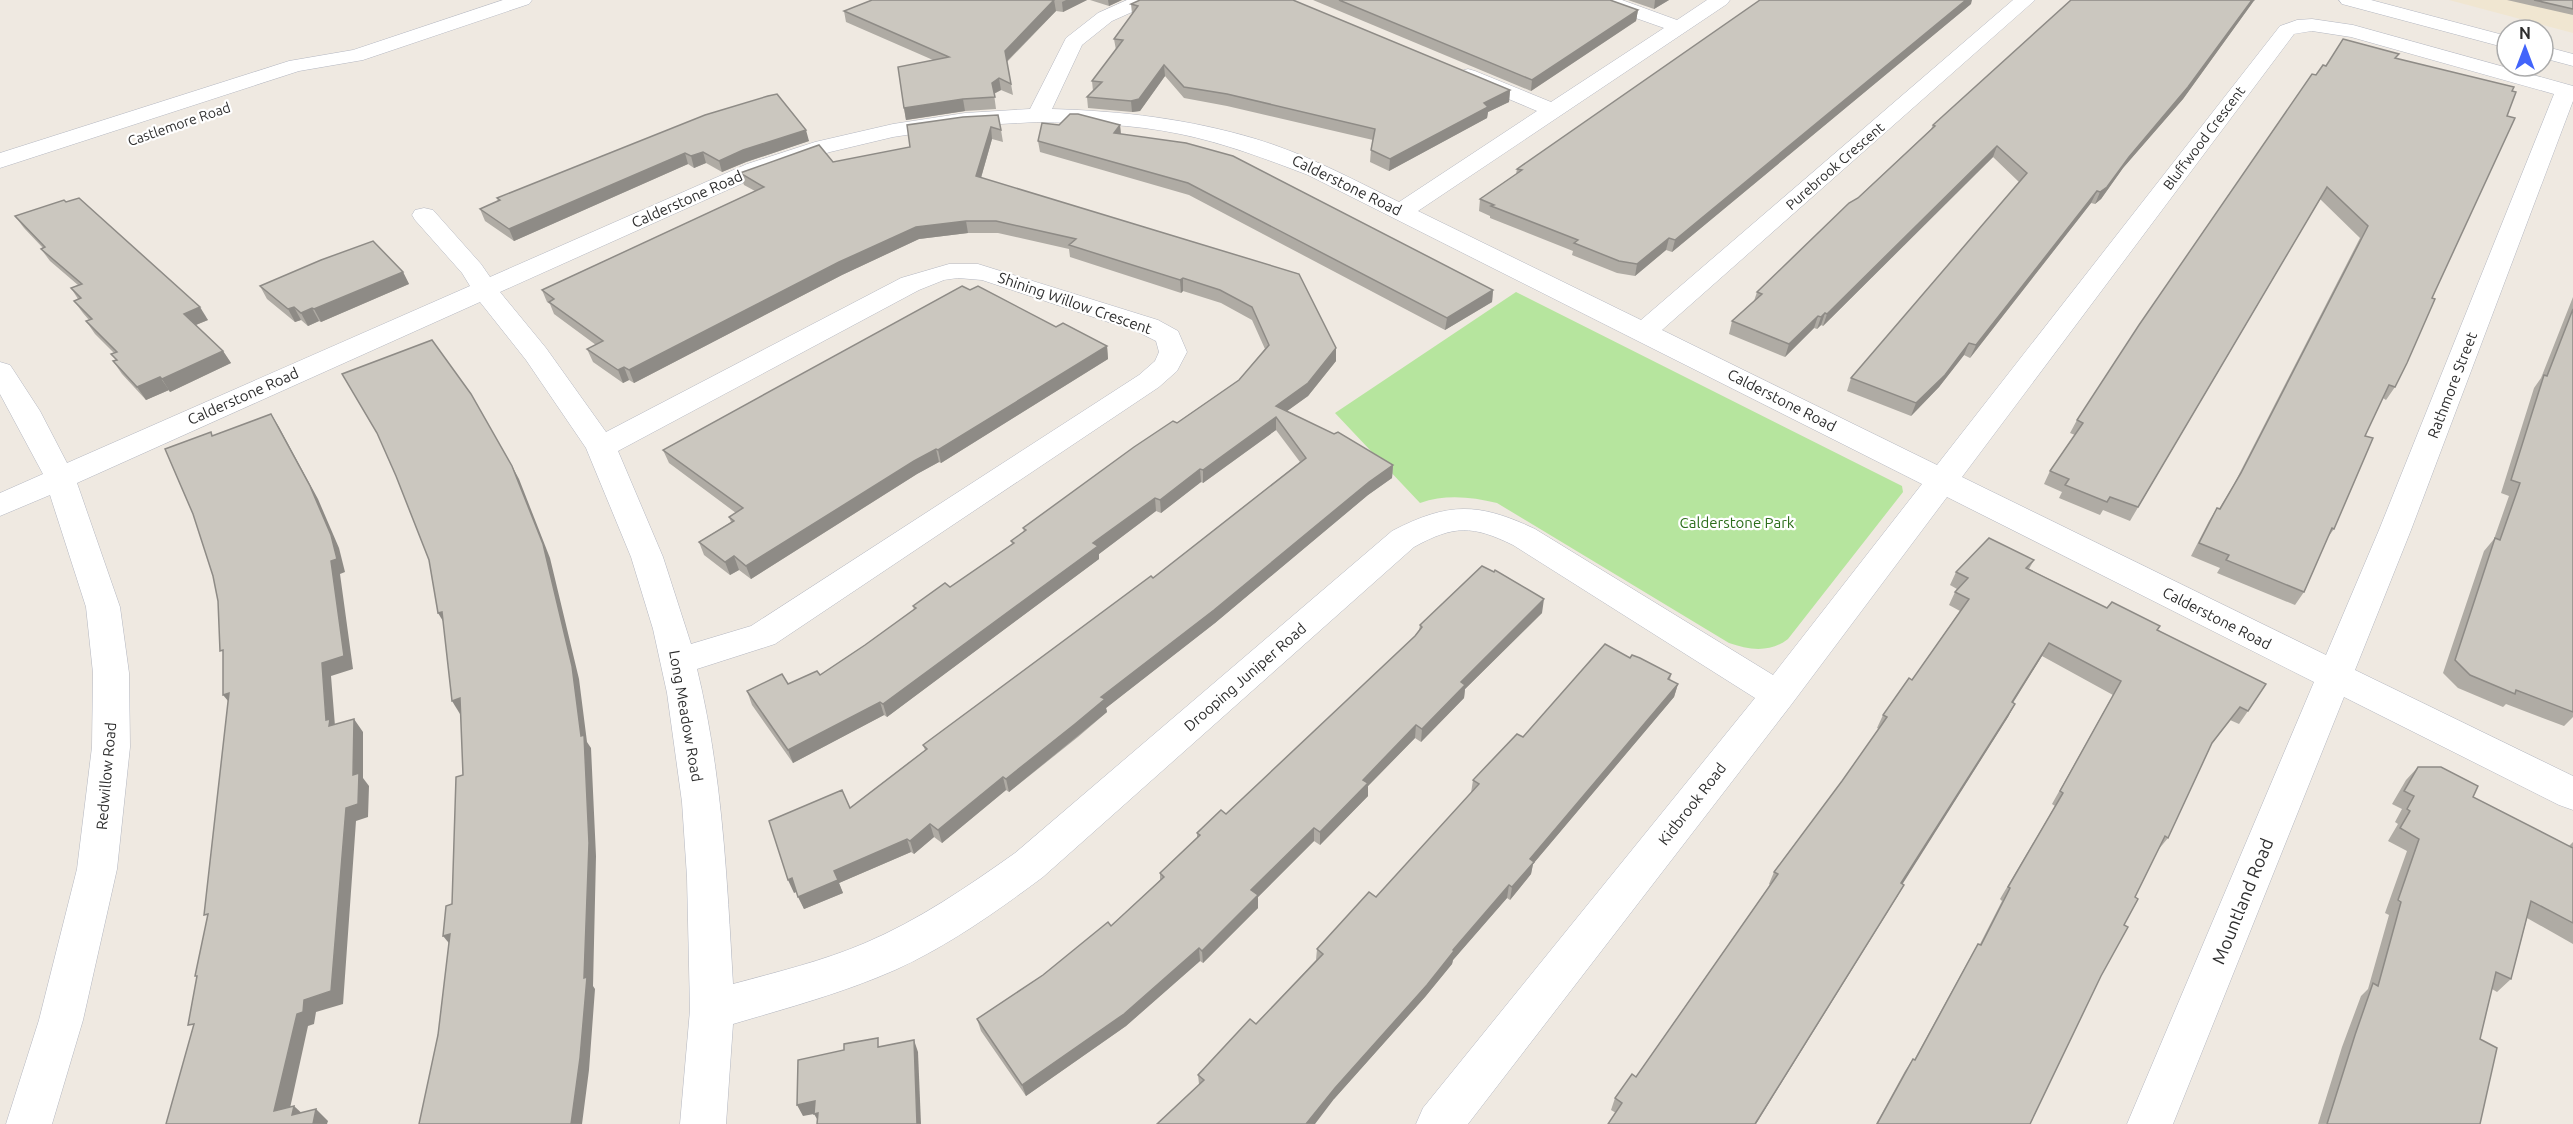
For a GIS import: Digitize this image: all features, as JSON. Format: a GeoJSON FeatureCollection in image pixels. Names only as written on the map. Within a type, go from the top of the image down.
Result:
{"type":"FeatureCollection","features":[{"type":"Feature","properties":{"kind":"street","name":"Castlemore Road"},"geometry":{"type":"LineString","coordinates":[[45,169],[314,78],[356,56],[522,0]]}},
{"type":"Feature","properties":{"kind":"street"},"geometry":{"type":"LineString","coordinates":[[1039,114],[1073,42],[1105,17],[1143,0]]}},
{"type":"Feature","properties":{"kind":"street"},"geometry":{"type":"LineString","coordinates":[[1603,0],[1678,27]]}},
{"type":"Feature","properties":{"kind":"street"},"geometry":{"type":"LineString","coordinates":[[1401,211],[1720,0]]}},
{"type":"Feature","properties":{"kind":"street","name":"Purebrook Crescent"},"geometry":{"type":"LineString","coordinates":[[1645,332],[2025,0]]}},
{"type":"Feature","properties":{"kind":"street"},"geometry":{"type":"LineString","coordinates":[[2349,0],[2495,39]]}},
{"type":"Feature","properties":{"kind":"street","name":"Bluffwood Crescent"},"geometry":{"type":"LineString","coordinates":[[1942,481],[2287,30],[2297,26],[2312,25],[2354,31],[2569,92]]}},
{"type":"Feature","properties":{"kind":"street"},"geometry":{"type":"LineString","coordinates":[[2555,55],[2573,60]]}},
{"type":"Feature","properties":{"kind":"street","name":"Castlemore Road"},"geometry":{"type":"LineString","coordinates":[[0,161],[296,65],[356,56]]}},
{"type":"Feature","properties":{"kind":"street"},"geometry":{"type":"LineString","coordinates":[[1455,69],[1552,110]]}},
{"type":"Feature","properties":{"kind":"street","name":"Rathmore Street"},"geometry":{"type":"LineString","coordinates":[[2335,677],[2569,92]]}},
{"type":"Feature","properties":{"kind":"street","name":"Calderstone Road"},"geometry":{"type":"LineString","coordinates":[[0,505],[755,169],[815,149],[878,133],[938,123],[1039,114],[1164,124],[1255,145],[1316,170],[2573,794]]}},
{"type":"Feature","properties":{"kind":"street","name":"Long Meadow Road"},"geometry":{"type":"LineString","coordinates":[[424,215],[472,269],[496,306],[556,381],[601,447],[647,557],[679,661],[700,802],[707,877],[712,1010],[703,1124]]}},
{"type":"Feature","properties":{"kind":"street","name":"Shining Willow Crescent"},"geometry":{"type":"LineString","coordinates":[[601,447],[910,284],[929,275],[952,269],[972,269],[989,274],[1148,326],[1168,337],[1173,352],[1167,365],[1149,381],[763,635],[679,661]]}},
{"type":"Feature","properties":{"kind":"street","name":"Redwillow Road"},"geometry":{"type":"LineString","coordinates":[[0,370],[60,477],[103,607],[111,673],[111,747],[97,869],[61,1020],[29,1124]]}},
{"type":"Feature","properties":{"kind":"street","name":"Kidbrook Road"},"geometry":{"type":"LineString","coordinates":[[1439,1124],[1778,695],[1942,481]]}},
{"type":"Feature","properties":{"kind":"street","name":"Drooping Juniper Road"},"geometry":{"type":"LineString","coordinates":[[712,1010],[858,965],[926,933],[982,899],[1029,865],[1402,539],[1425,526],[1450,518],[1477,520],[1504,527],[1524,537],[1778,695]]}},
{"type":"Feature","properties":{"kind":"street","name":"Mountland Road"},"geometry":{"type":"LineString","coordinates":[[2150,1124],[2335,677]]}},
{"type":"Feature","properties":{"kind":"shaded area"},"geometry":{"type":"Polygon","coordinates":[[[2449,0],[2573,0],[2573,33],[2555,28],[2555,18],[2517,18],[2449,0]]]}},
{"type":"Feature","properties":{"kind":"green space","name":"Calderstone Park"},"geometry":{"type":"Polygon","coordinates":[[[1516,292],[1902,486],[1903,492],[1788,639],[1774,647],[1759,649],[1729,643],[1497,503],[1458,497],[1439,498],[1420,503],[1335,413],[1516,292]]]}},
{"type":"Feature","properties":{"kind":"building"},"geometry":{"type":"Polygon","coordinates":[[[872,0],[1054,0],[1005,51],[1011,84],[999,78],[992,83],[995,97],[963,99],[904,108],[898,67],[949,57],[844,11],[872,0]]]}},
{"type":"Feature","properties":{"kind":"building"},"geometry":{"type":"Polygon","coordinates":[[[1140,0],[1293,0],[1510,90],[1484,103],[1488,107],[1390,159],[1371,150],[1375,129],[1227,94],[1184,87],[1164,65],[1139,99],[1131,101],[1087,97],[1102,82],[1092,81],[1123,40],[1114,39],[1138,6],[1131,4],[1140,0]]]}},
{"type":"Feature","properties":{"kind":"building"},"geometry":{"type":"Polygon","coordinates":[[[1339,0],[1610,0],[1638,10],[1532,80],[1339,0]]]}},
{"type":"Feature","properties":{"kind":"building"},"geometry":{"type":"Polygon","coordinates":[[[1760,0],[1966,0],[1675,240],[1669,238],[1637,264],[1619,261],[1574,243],[1578,240],[1491,206],[1494,205],[1480,199],[1522,170],[1517,169],[1760,0]]]}},
{"type":"Feature","properties":{"kind":"building"},"geometry":{"type":"Polygon","coordinates":[[[2071,0],[2252,0],[2188,87],[2107,187],[2100,192],[2097,191],[1976,345],[1969,343],[1945,375],[1916,403],[1851,378],[2027,173],[1997,146],[1827,314],[1818,316],[1789,344],[1732,321],[1762,294],[1757,292],[1849,203],[1858,198],[1935,126],[1933,125],[2071,0]]]}},
{"type":"Feature","properties":{"kind":"building"},"geometry":{"type":"Polygon","coordinates":[[[2534,0],[2573,0],[2573,9],[2534,0]]]}},
{"type":"Feature","properties":{"kind":"building"},"geometry":{"type":"Polygon","coordinates":[[[2343,39],[2399,54],[2395,58],[2514,87],[2512,91],[2516,92],[2507,116],[2515,118],[2432,298],[2435,299],[2407,363],[2395,387],[2389,385],[2365,436],[2373,438],[2304,592],[2226,560],[2229,555],[2199,543],[2217,508],[2220,509],[2241,473],[2368,226],[2327,187],[2138,507],[2110,497],[2107,502],[2065,485],[2069,479],[2050,471],[2083,423],[2077,420],[2139,325],[2312,74],[2316,75],[2323,65],[2326,66],[2343,39]]]}},
{"type":"Feature","properties":{"kind":"building"},"geometry":{"type":"Polygon","coordinates":[[[777,94],[806,130],[743,150],[719,161],[703,152],[691,156],[685,153],[509,229],[480,209],[500,200],[497,198],[705,115],[777,94]]]}},
{"type":"Feature","properties":{"kind":"building"},"geometry":{"type":"Polygon","coordinates":[[[1070,114],[1120,125],[1114,133],[1186,143],[1233,156],[1493,290],[1447,318],[1188,183],[1038,141],[1042,123],[1059,125],[1070,114]]]}},
{"type":"Feature","properties":{"kind":"building"},"geometry":{"type":"Polygon","coordinates":[[[998,115],[1001,130],[991,127],[976,176],[1299,274],[1336,348],[1308,383],[1276,406],[1334,434],[1338,432],[1393,465],[1369,482],[1214,610],[1101,697],[1105,699],[1075,724],[1006,779],[1003,777],[938,830],[930,824],[910,841],[907,839],[834,871],[838,880],[798,897],[792,878],[788,880],[769,821],[842,790],[850,808],[927,749],[923,745],[1151,576],[1153,578],[1306,458],[1276,417],[1203,470],[1200,469],[1160,500],[1155,498],[1093,543],[1098,546],[883,704],[880,702],[788,750],[747,691],[782,674],[788,684],[817,671],[820,675],[916,608],[913,606],[945,583],[950,587],[1014,543],[1011,541],[1026,530],[1023,528],[1134,447],[1173,421],[1177,423],[1239,380],[1269,345],[1252,307],[1220,290],[1183,278],[1180,280],[1069,245],[1076,239],[996,221],[966,221],[916,227],[839,262],[629,370],[624,367],[618,370],[587,349],[603,341],[549,302],[554,299],[542,290],[764,187],[740,173],[819,145],[833,162],[910,147],[907,125],[963,117],[998,115]]]}},
{"type":"Feature","properties":{"kind":"building"},"geometry":{"type":"Polygon","coordinates":[[[79,198],[200,307],[184,314],[223,351],[162,379],[160,377],[137,387],[113,361],[117,360],[111,354],[117,352],[86,321],[92,319],[74,301],[81,298],[71,288],[82,284],[41,249],[45,247],[15,216],[64,200],[66,202],[79,198]]]}},
{"type":"Feature","properties":{"kind":"building"},"geometry":{"type":"Polygon","coordinates":[[[373,241],[403,272],[301,313],[294,307],[288,309],[260,286],[321,260],[373,241]]]}},
{"type":"Feature","properties":{"kind":"building"},"geometry":{"type":"Polygon","coordinates":[[[962,286],[970,290],[978,286],[1056,327],[1063,323],[1107,346],[938,450],[914,461],[746,566],[734,556],[725,562],[699,542],[734,521],[729,517],[743,508],[663,450],[962,286]]]}},
{"type":"Feature","properties":{"kind":"building"},"geometry":{"type":"Polygon","coordinates":[[[2573,309],[2573,712],[2516,690],[2515,694],[2470,675],[2455,660],[2495,538],[2500,540],[2520,483],[2511,480],[2544,375],[2547,376],[2573,309]]]}},
{"type":"Feature","properties":{"kind":"building"},"geometry":{"type":"Polygon","coordinates":[[[432,340],[471,394],[512,466],[543,544],[572,666],[581,736],[584,735],[589,843],[584,978],[587,977],[580,1058],[571,1124],[419,1124],[438,1035],[450,934],[443,936],[446,906],[452,904],[456,777],[463,775],[460,698],[452,701],[442,612],[438,613],[429,560],[377,433],[342,374],[432,340]]]}},
{"type":"Feature","properties":{"kind":"building"},"geometry":{"type":"Polygon","coordinates":[[[271,414],[310,486],[331,535],[337,559],[331,561],[344,656],[322,663],[326,720],[330,719],[329,726],[354,719],[353,775],[359,773],[358,804],[346,808],[331,991],[304,1000],[303,1012],[297,1014],[274,1111],[294,1106],[292,1115],[316,1109],[313,1124],[166,1124],[194,1024],[188,1025],[208,914],[204,915],[229,693],[223,695],[223,650],[220,651],[218,601],[213,576],[193,514],[165,449],[211,432],[212,436],[271,414]]]}},
{"type":"Feature","properties":{"kind":"building"},"geometry":{"type":"Polygon","coordinates":[[[1989,538],[2034,560],[2026,568],[2107,608],[2112,602],[2160,626],[2157,630],[2266,684],[2248,711],[2240,707],[2212,743],[2168,838],[2165,836],[2135,897],[2138,899],[2124,925],[2128,927],[2101,976],[2030,1124],[1877,1124],[1913,1059],[1915,1060],[1978,944],[1981,945],[2010,888],[2008,887],[2063,793],[2060,791],[2121,681],[2049,643],[2012,702],[2015,704],[1901,883],[1904,885],[1755,1124],[1608,1124],[1622,1103],[1615,1098],[1632,1074],[1636,1077],[1778,874],[1774,872],[1887,717],[1883,715],[1909,678],[1912,680],[1969,599],[1955,592],[1968,578],[1956,572],[1989,538]]]}},
{"type":"Feature","properties":{"kind":"building"},"geometry":{"type":"Polygon","coordinates":[[[1482,566],[1494,572],[1495,570],[1544,599],[1461,682],[1465,685],[1422,729],[1416,725],[1363,780],[1368,783],[1320,832],[1314,828],[1251,890],[1258,895],[1202,951],[1199,948],[1124,1014],[1022,1085],[977,1019],[1043,975],[1108,922],[1111,926],[1164,877],[1160,873],[1200,835],[1197,833],[1221,810],[1226,814],[1415,636],[1422,627],[1420,625],[1482,566]]]}},
{"type":"Feature","properties":{"kind":"building"},"geometry":{"type":"Polygon","coordinates":[[[1605,644],[1630,658],[1632,655],[1640,658],[1671,674],[1668,679],[1678,684],[1530,859],[1534,862],[1512,887],[1509,885],[1453,950],[1427,985],[1306,1124],[1157,1124],[1204,1080],[1198,1075],[1250,1019],[1256,1024],[1323,954],[1317,949],[1369,892],[1376,897],[1479,784],[1473,780],[1517,734],[1523,737],[1605,644]]]}},
{"type":"Feature","properties":{"kind":"building"},"geometry":{"type":"Polygon","coordinates":[[[2418,767],[2441,767],[2478,786],[2473,797],[2573,848],[2573,923],[2531,901],[2511,979],[2496,972],[2480,1039],[2497,1048],[2480,1124],[2327,1124],[2373,983],[2378,986],[2401,902],[2398,900],[2419,839],[2400,828],[2410,811],[2407,809],[2414,796],[2404,791],[2418,767]]]}},
{"type":"Feature","properties":{"kind":"building"},"geometry":{"type":"Polygon","coordinates":[[[878,1038],[878,1047],[914,1040],[917,1124],[817,1124],[818,1113],[814,1114],[815,1101],[797,1105],[798,1060],[844,1050],[844,1044],[878,1038]]]}}]}
